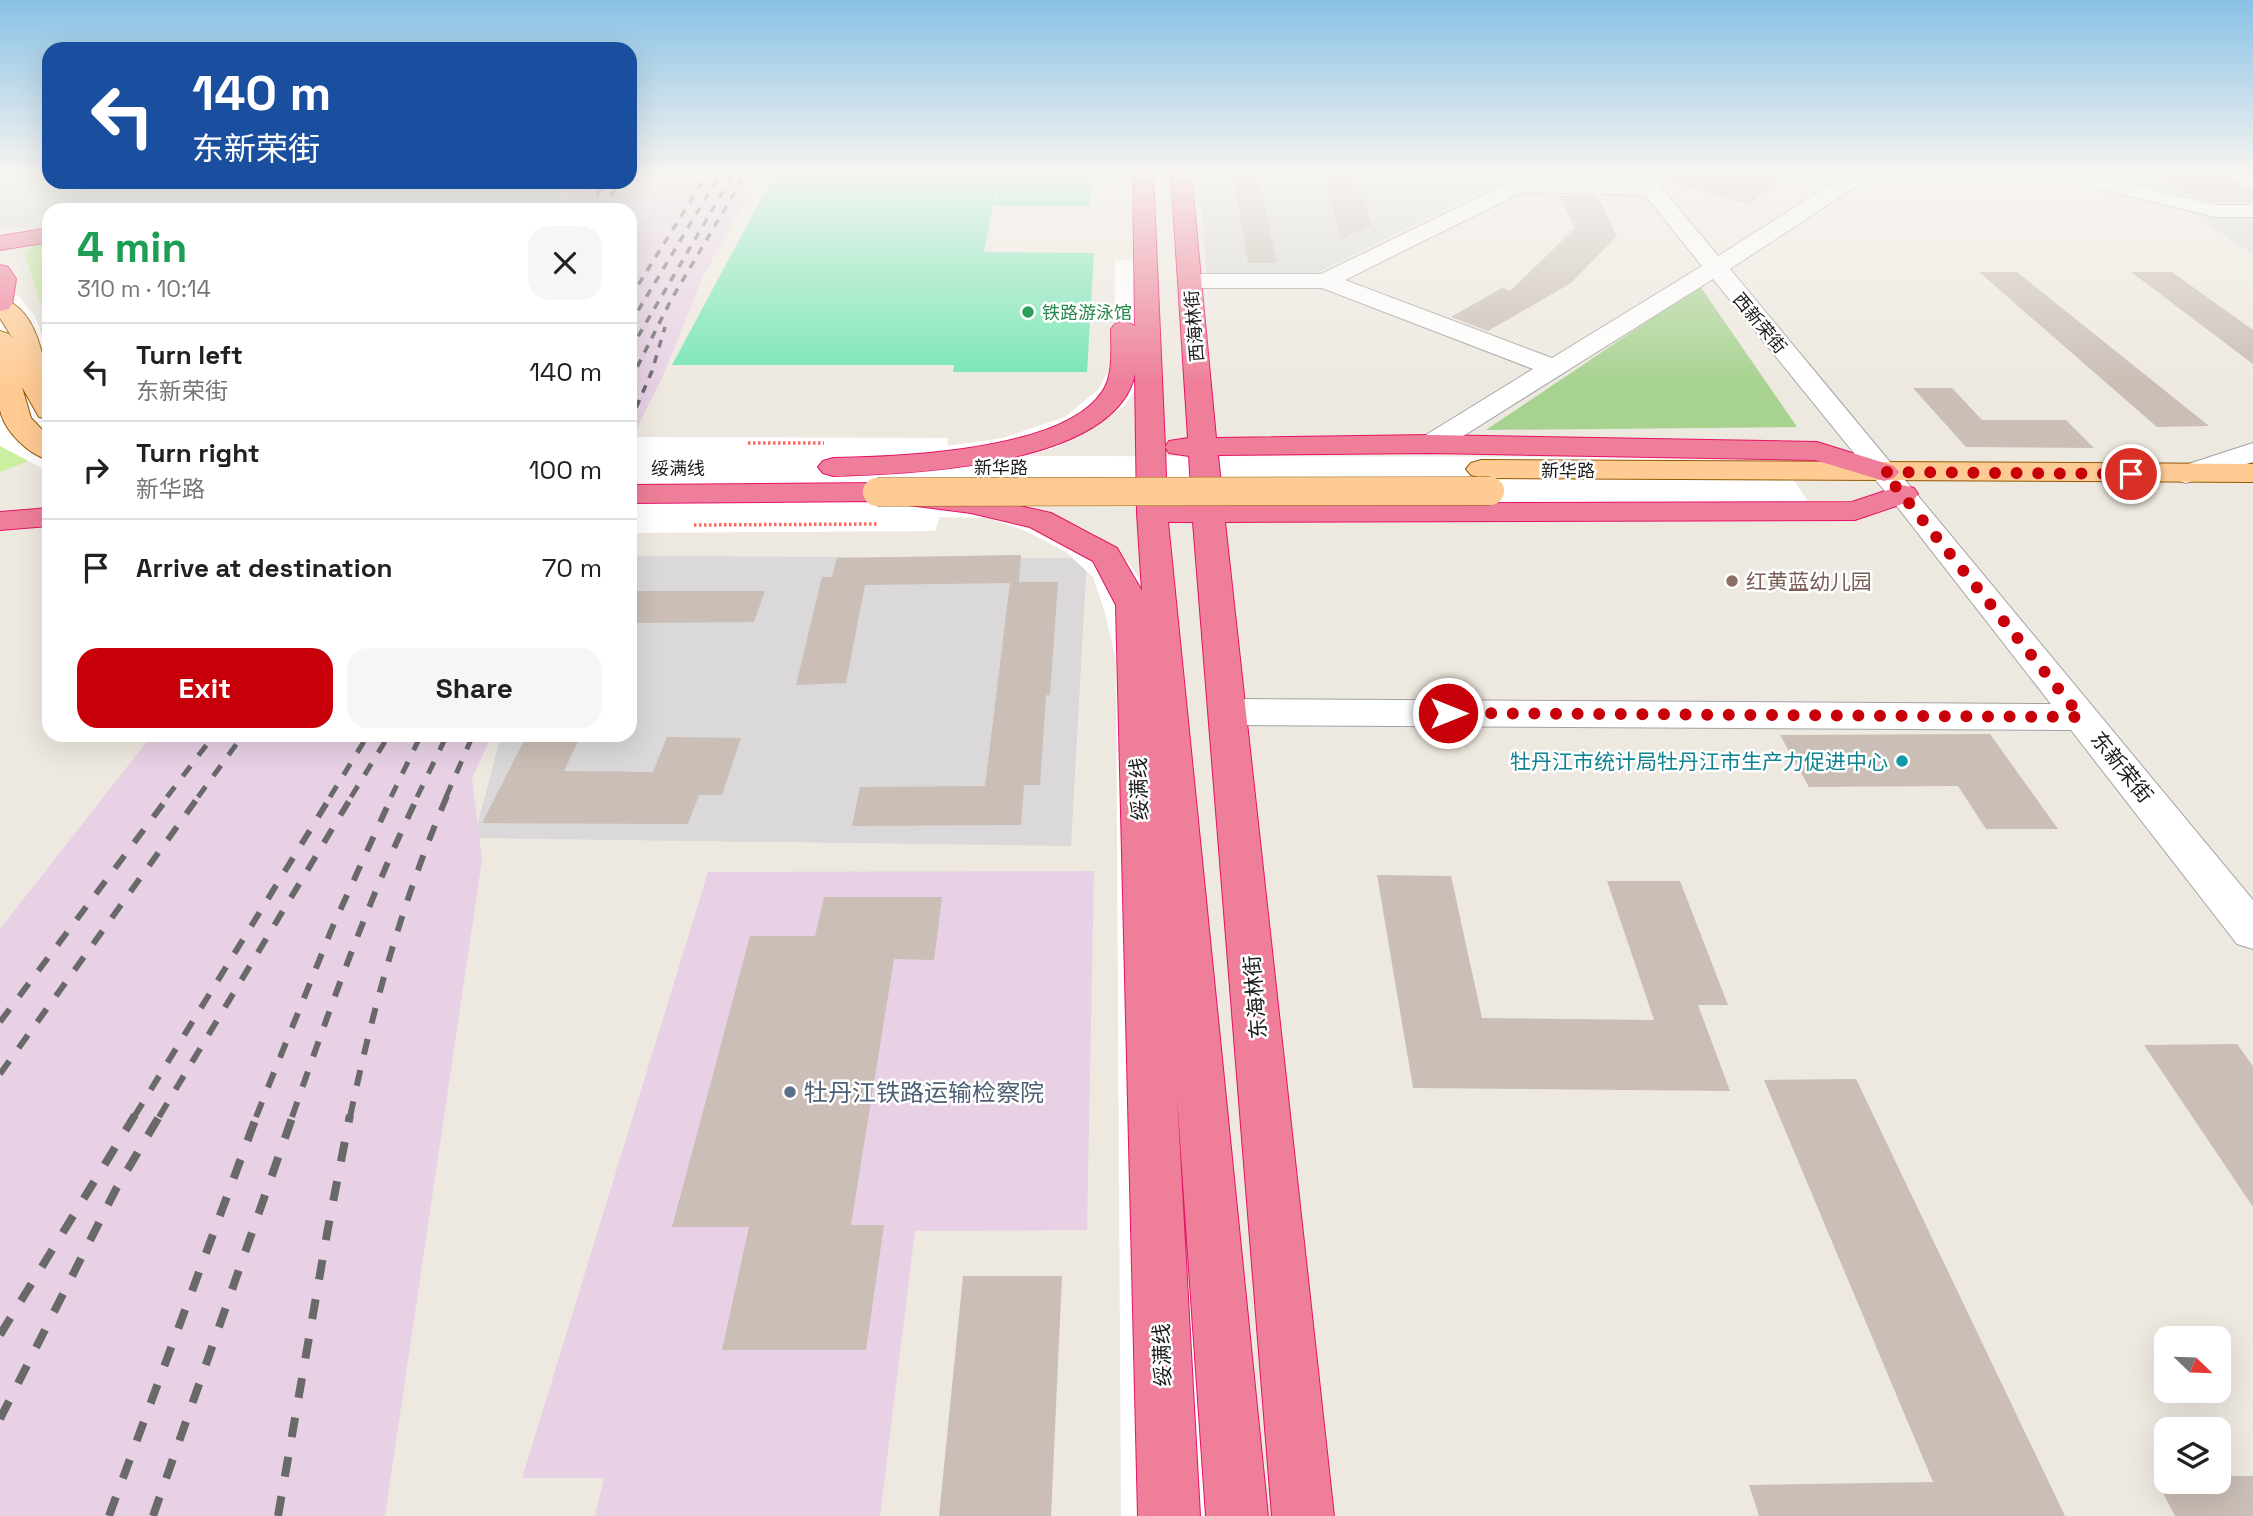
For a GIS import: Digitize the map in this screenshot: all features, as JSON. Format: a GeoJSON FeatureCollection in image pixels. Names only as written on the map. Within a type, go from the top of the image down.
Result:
{"type":"FeatureCollection","features":[{"type":"Feature","properties":{"kind":"highway","name":"绥满线"},"geometry":{"type":"LineString","coordinates":[[637,495],[881,494],[1018,446],[1059,435],[1094,417],[1113,396],[1124,369],[1123,244]]}},
{"type":"Feature","properties":{"kind":"highway"},"geometry":{"type":"LineString","coordinates":[[1145,244],[1150,480],[1237,1516]]}},
{"type":"Feature","properties":{"kind":"highway","name":"西海林街"},"geometry":{"type":"LineString","coordinates":[[1187,244],[1206,479]]}},
{"type":"Feature","properties":{"kind":"highway"},"geometry":{"type":"LineString","coordinates":[[0,272],[4,279],[0,304]]}},
{"type":"Feature","properties":{"kind":"highway"},"geometry":{"type":"LineString","coordinates":[[1150,480],[1206,479],[1431,444],[1817,451],[1894,483]]}},
{"type":"Feature","properties":{"kind":"highway","name":"绥满线"},"geometry":{"type":"LineString","coordinates":[[637,469],[971,504],[1040,520],[1106,555],[1133,605],[1169,1516]]}},
{"type":"Feature","properties":{"kind":"highway"},"geometry":{"type":"LineString","coordinates":[[1150,480],[1206,479],[1855,510],[1894,483]]}},
{"type":"Feature","properties":{"kind":"highway","name":"东海林街"},"geometry":{"type":"LineString","coordinates":[[1206,479],[1303,1516]]}},
{"type":"Feature","properties":{"kind":"highway"},"geometry":{"type":"LineString","coordinates":[[0,521],[42,518]]}},
{"type":"Feature","properties":{"kind":"main road"},"geometry":{"type":"LineString","coordinates":[[0,304],[12,314],[29,344],[36,388],[42,399]]}},
{"type":"Feature","properties":{"kind":"main road"},"geometry":{"type":"LineString","coordinates":[[0,339],[4,346],[9,391],[16,420],[30,437],[42,446]]}},
{"type":"Feature","properties":{"kind":"main road"},"geometry":{"type":"LineString","coordinates":[[1894,483],[2253,473]]}},
{"type":"Feature","properties":{"kind":"main road","name":"新华路"},"geometry":{"type":"LineString","coordinates":[[881,494],[1486,480],[1894,483]]}},
{"type":"Feature","properties":{"kind":"main road"},"geometry":{"type":"LineString","coordinates":[[1894,483],[2253,496]]}},
{"type":"Feature","properties":{"kind":"street"},"geometry":{"type":"LineString","coordinates":[[1325,281],[1401,244]]}},
{"type":"Feature","properties":{"kind":"street","name":"西新荣街"},"geometry":{"type":"LineString","coordinates":[[1695,244],[1894,483]]}},
{"type":"Feature","properties":{"kind":"street"},"geometry":{"type":"LineString","coordinates":[[1431,444],[1752,244]]}},
{"type":"Feature","properties":{"kind":"street"},"geometry":{"type":"LineString","coordinates":[[1190,281],[1325,281],[1554,368]]}},
{"type":"Feature","properties":{"kind":"street"},"geometry":{"type":"LineString","coordinates":[[2186,474],[2253,452]]}},
{"type":"Feature","properties":{"kind":"street","name":"东新荣街"},"geometry":{"type":"LineString","coordinates":[[1894,483],[2253,931]]}},
{"type":"Feature","properties":{"kind":"street"},"geometry":{"type":"LineString","coordinates":[[1228,712],[2081,717]]}},
{"type":"Feature","properties":{"kind":"path"},"geometry":{"type":"LineString","coordinates":[[694,524],[881,494]]}},
{"type":"Feature","properties":{"kind":"shaded area"},"geometry":{"type":"Polygon","coordinates":[[[637,244],[721,244],[702,279],[663,376],[637,428],[637,244]]]}},
{"type":"Feature","properties":{"kind":"shaded area"},"geometry":{"type":"Polygon","coordinates":[[[1205,244],[1376,244],[1315,274],[1207,274],[1205,244]]]}},
{"type":"Feature","properties":{"kind":"shaded area"},"geometry":{"type":"Polygon","coordinates":[[[2237,244],[2253,244],[2253,254],[2237,244]]]}},
{"type":"Feature","properties":{"kind":"shaded area"},"geometry":{"type":"Polygon","coordinates":[[[637,556],[1087,558],[1071,846],[474,838],[499,742],[637,742],[637,556]]]}},
{"type":"Feature","properties":{"kind":"shaded area"},"geometry":{"type":"Polygon","coordinates":[[[147,742],[489,742],[472,778],[482,860],[385,1516],[0,1516],[0,929],[147,742]]]}},
{"type":"Feature","properties":{"kind":"shaded area"},"geometry":{"type":"Polygon","coordinates":[[[1094,871],[1087,1230],[915,1231],[880,1516],[595,1516],[604,1478],[522,1478],[708,872],[1094,871]]]}},
{"type":"Feature","properties":{"kind":"green space"},"geometry":{"type":"Polygon","coordinates":[[[42,244],[42,308],[24,252],[42,244]]]}},
{"type":"Feature","properties":{"kind":"green space"},"geometry":{"type":"Polygon","coordinates":[[[737,244],[986,244],[984,252],[1094,253],[1087,372],[953,372],[954,365],[672,365],[737,244]]]}},
{"type":"Feature","properties":{"kind":"green space"},"geometry":{"type":"Polygon","coordinates":[[[1700,286],[1797,427],[1486,430],[1700,286]]]}},
{"type":"Feature","properties":{"kind":"green space"},"geometry":{"type":"Polygon","coordinates":[[[42,327],[42,456],[0,472],[0,358],[42,327]]]}},
{"type":"Feature","properties":{"kind":"pier"},"geometry":{"type":"Polygon","coordinates":[[[1146,259],[1144,379],[1124,406],[1096,426],[1057,447],[1027,456],[1779,457],[1810,505],[1011,500],[1051,513],[1096,534],[1129,563],[1154,601],[1209,1516],[1121,1516],[1116,661],[1093,577],[1066,552],[1026,531],[988,518],[940,517],[935,531],[637,533],[637,437],[948,438],[947,446],[1003,438],[1065,417],[1099,389],[1115,358],[1115,260],[1146,259]]]}},
{"type":"Feature","properties":{"kind":"pier"},"geometry":{"type":"Polygon","coordinates":[[[0,289],[19,296],[35,316],[42,335],[42,468],[0,446],[0,289]]]}},
{"type":"Feature","properties":{"kind":"building"},"geometry":{"type":"Polygon","coordinates":[[[1245,244],[1273,244],[1277,263],[1248,263],[1245,244]]]}},
{"type":"Feature","properties":{"kind":"building"},"geometry":{"type":"Polygon","coordinates":[[[1559,244],[1609,244],[1571,283],[1488,331],[1451,317],[1502,288],[1510,291],[1559,244]]]}},
{"type":"Feature","properties":{"kind":"building"},"geometry":{"type":"Polygon","coordinates":[[[1979,272],[2017,272],[2209,426],[2157,427],[1979,272]]]}},
{"type":"Feature","properties":{"kind":"building"},"geometry":{"type":"Polygon","coordinates":[[[2131,272],[2172,272],[2253,330],[2253,364],[2131,272]]]}},
{"type":"Feature","properties":{"kind":"building"},"geometry":{"type":"Polygon","coordinates":[[[1913,388],[1952,388],[1982,420],[2066,420],[2094,448],[1966,447],[1913,388]]]}},
{"type":"Feature","properties":{"kind":"building"},"geometry":{"type":"Polygon","coordinates":[[[1021,555],[1019,582],[1058,582],[1040,785],[1024,785],[1021,825],[852,826],[860,787],[985,786],[1010,583],[865,585],[846,683],[796,685],[822,577],[832,577],[837,558],[1021,555]]]}},
{"type":"Feature","properties":{"kind":"building"},"geometry":{"type":"Polygon","coordinates":[[[637,591],[765,591],[754,622],[637,623],[637,591]]]}},
{"type":"Feature","properties":{"kind":"building","name":"牡丹江市统计局牡丹江市生产力促进中心"},"geometry":{"type":"Polygon","coordinates":[[[1990,734],[2058,829],[1986,829],[1958,786],[1809,787],[1780,735],[1990,734]]]}},
{"type":"Feature","properties":{"kind":"building"},"geometry":{"type":"Polygon","coordinates":[[[667,737],[741,738],[722,795],[699,795],[688,824],[482,823],[523,742],[578,742],[564,771],[653,772],[667,737]]]}},
{"type":"Feature","properties":{"kind":"building"},"geometry":{"type":"Polygon","coordinates":[[[1377,875],[1451,876],[1482,1018],[1654,1020],[1607,881],[1680,881],[1728,1005],[1698,1005],[1730,1091],[1413,1088],[1377,875]]]}},
{"type":"Feature","properties":{"kind":"building","name":"牡丹江铁路运输检察院"},"geometry":{"type":"Polygon","coordinates":[[[824,897],[942,897],[934,960],[894,959],[851,1225],[884,1225],[866,1350],[722,1350],[749,1227],[672,1227],[750,936],[815,936],[824,897]]]}},
{"type":"Feature","properties":{"kind":"building"},"geometry":{"type":"Polygon","coordinates":[[[2237,1044],[2253,1066],[2253,1207],[2144,1045],[2237,1044]]]}},
{"type":"Feature","properties":{"kind":"building"},"geometry":{"type":"Polygon","coordinates":[[[1856,1079],[2065,1516],[1759,1516],[1749,1485],[1933,1482],[1764,1080],[1856,1079]]]}},
{"type":"Feature","properties":{"kind":"building"},"geometry":{"type":"Polygon","coordinates":[[[963,1276],[1062,1276],[1051,1516],[939,1516],[963,1276]]]}},
{"type":"Feature","properties":{"kind":"building"},"geometry":{"type":"Polygon","coordinates":[[[2231,1476],[2253,1476],[2253,1516],[2175,1516],[2163,1494],[2231,1494],[2231,1476]]]}},
{"type":"Feature","properties":{"kind":"railway"},"geometry":{"type":"LineString","coordinates":[[637,287],[664,244]]}},
{"type":"Feature","properties":{"kind":"railway"},"geometry":{"type":"LineString","coordinates":[[637,312],[678,244]]}},
{"type":"Feature","properties":{"kind":"railway"},"geometry":{"type":"LineString","coordinates":[[637,338],[692,244]]}},
{"type":"Feature","properties":{"kind":"railway"},"geometry":{"type":"LineString","coordinates":[[637,367],[671,300],[704,244]]}},
{"type":"Feature","properties":{"kind":"railway"},"geometry":{"type":"LineString","coordinates":[[637,406],[652,371],[665,327]]}},
{"type":"Feature","properties":{"kind":"railway"},"geometry":{"type":"LineString","coordinates":[[167,797],[209,742]]}},
{"type":"Feature","properties":{"kind":"railway"},"geometry":{"type":"LineString","coordinates":[[198,797],[238,742]]}},
{"type":"Feature","properties":{"kind":"railway"},"geometry":{"type":"LineString","coordinates":[[330,797],[364,742]]}},
{"type":"Feature","properties":{"kind":"railway"},"geometry":{"type":"LineString","coordinates":[[351,797],[385,742]]}},
{"type":"Feature","properties":{"kind":"railway"},"geometry":{"type":"LineString","coordinates":[[391,797],[418,742]]}},
{"type":"Feature","properties":{"kind":"railway"},"geometry":{"type":"LineString","coordinates":[[417,797],[444,742]]}},
{"type":"Feature","properties":{"kind":"railway"},"geometry":{"type":"LineString","coordinates":[[446,797],[470,742]]}},
{"type":"Feature","properties":{"kind":"railway"},"geometry":{"type":"LineString","coordinates":[[0,1022],[169,796]]}},
{"type":"Feature","properties":{"kind":"railway"},"geometry":{"type":"LineString","coordinates":[[0,1074],[199,796]]}},
{"type":"Feature","properties":{"kind":"railway"},"geometry":{"type":"LineString","coordinates":[[134,1117],[331,796]]}},
{"type":"Feature","properties":{"kind":"railway"},"geometry":{"type":"LineString","coordinates":[[159,1117],[352,796]]}},
{"type":"Feature","properties":{"kind":"railway"},"geometry":{"type":"LineString","coordinates":[[256,1117],[333,926],[392,796]]}},
{"type":"Feature","properties":{"kind":"railway"},"geometry":{"type":"LineString","coordinates":[[292,1117],[366,915],[418,796]]}},
{"type":"Feature","properties":{"kind":"railway"},"geometry":{"type":"LineString","coordinates":[[350,1117],[369,1035],[403,914],[447,796]]}},
{"type":"Feature","properties":{"kind":"railway"},"geometry":{"type":"LineString","coordinates":[[0,1335],[135,1115]]}},
{"type":"Feature","properties":{"kind":"railway"},"geometry":{"type":"LineString","coordinates":[[0,1419],[116,1189],[160,1115]]}},
{"type":"Feature","properties":{"kind":"railway"},"geometry":{"type":"LineString","coordinates":[[109,1516],[257,1115]]}},
{"type":"Feature","properties":{"kind":"railway"},"geometry":{"type":"LineString","coordinates":[[153,1516],[293,1115]]}},
{"type":"Feature","properties":{"kind":"railway"},"geometry":{"type":"LineString","coordinates":[[278,1516],[350,1115]]}},
{"type":"Feature","properties":{"kind":"place","name":"铁路游泳馆"},"geometry":{"type":"Point","coordinates":[1028,312]}},
{"type":"Feature","properties":{"kind":"place","name":"红黄蓝幼儿园"},"geometry":{"type":"Point","coordinates":[1732,581]}},
{"type":"Feature","properties":{"kind":"place","name":"牡丹江市统计局牡丹江市生产力促进中心"},"geometry":{"type":"Point","coordinates":[1902,761]}},
{"type":"Feature","properties":{"kind":"place","name":"牡丹江铁路运输检察院"},"geometry":{"type":"Point","coordinates":[790,1092]}},
{"type":"Feature","properties":{"kind":"route"},"geometry":{"type":"LineString","coordinates":[[1448,713],[2081,717],[1884,472],[2131,474]]}}]}
